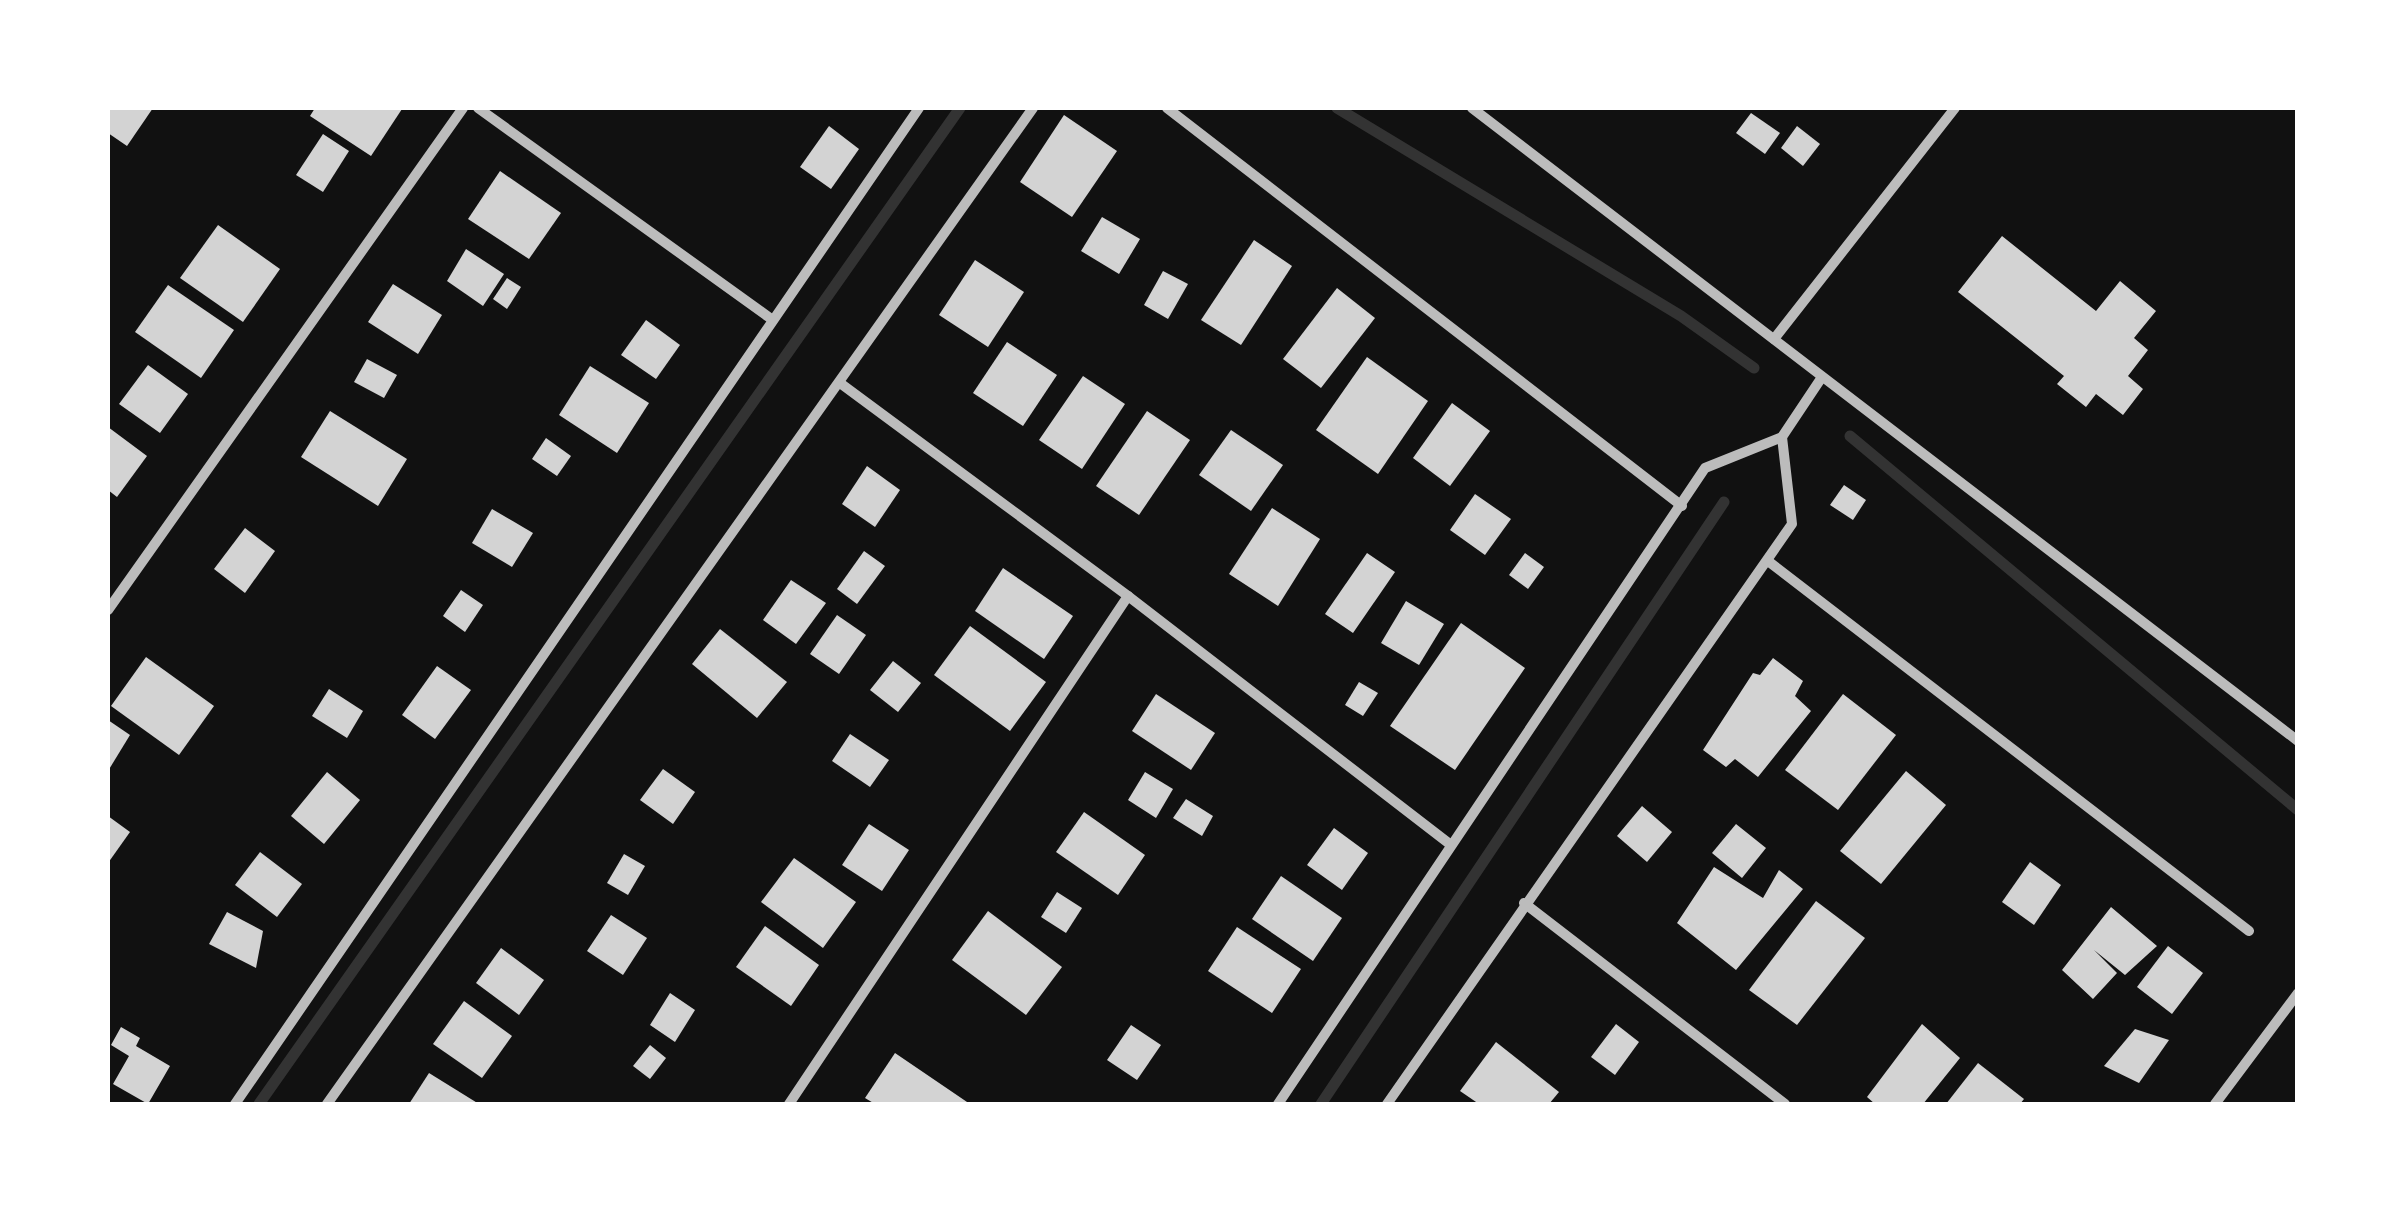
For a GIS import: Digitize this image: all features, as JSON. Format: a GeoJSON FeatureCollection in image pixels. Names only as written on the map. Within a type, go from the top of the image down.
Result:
{"type":"FeatureCollection","features":[{"type":"Feature","properties":{"kind":"street"},"geometry":{"type":"LineString","coordinates":[[108,610],[463,108]]}},
{"type":"Feature","properties":{"kind":"street"},"geometry":{"type":"LineString","coordinates":[[478,108],[770,318]]}},
{"type":"Feature","properties":{"kind":"street"},"geometry":{"type":"LineString","coordinates":[[235,1104],[770,318],[918,108]]}},
{"type":"Feature","properties":{"kind":"street"},"geometry":{"type":"LineString","coordinates":[[327,1104],[1034,108]]}},
{"type":"Feature","properties":{"kind":"street"},"geometry":{"type":"LineString","coordinates":[[1168,108],[1682,506]]}},
{"type":"Feature","properties":{"kind":"street"},"geometry":{"type":"LineString","coordinates":[[1472,108],[2296,735]]}},
{"type":"Feature","properties":{"kind":"street"},"geometry":{"type":"LineString","coordinates":[[1774,339],[1955,108]]}},
{"type":"Feature","properties":{"kind":"street"},"geometry":{"type":"LineString","coordinates":[[1278,1104],[1705,468],[1782,437],[1822,378]]}},
{"type":"Feature","properties":{"kind":"street"},"geometry":{"type":"LineString","coordinates":[[840,383],[1128,596],[1451,844]]}},
{"type":"Feature","properties":{"kind":"street"},"geometry":{"type":"LineString","coordinates":[[1386,1104],[1792,524],[1782,437]]}},
{"type":"Feature","properties":{"kind":"street"},"geometry":{"type":"LineString","coordinates":[[1768,561],[2248,931]]}},
{"type":"Feature","properties":{"kind":"street"},"geometry":{"type":"LineString","coordinates":[[790,1104],[1128,596]]}},
{"type":"Feature","properties":{"kind":"street"},"geometry":{"type":"LineString","coordinates":[[1524,904],[1785,1104]]}},
{"type":"Feature","properties":{"kind":"street"},"geometry":{"type":"LineString","coordinates":[[2215,1104],[2298,993]]}},
{"type":"Feature","properties":{"kind":"building"},"geometry":{"type":"Polygon","coordinates":[[[108,108],[153,108],[127,146],[108,133],[108,108]]]}},
{"type":"Feature","properties":{"kind":"building"},"geometry":{"type":"Polygon","coordinates":[[[315,108],[402,109],[371,156],[310,116],[315,108]]]}},
{"type":"Feature","properties":{"kind":"building"},"geometry":{"type":"Polygon","coordinates":[[[1751,113],[1780,133],[1765,154],[1736,133],[1751,113]]]}},
{"type":"Feature","properties":{"kind":"building"},"geometry":{"type":"Polygon","coordinates":[[[1064,115],[1117,151],[1072,217],[1020,182],[1064,115]]]}},
{"type":"Feature","properties":{"kind":"building"},"geometry":{"type":"Polygon","coordinates":[[[829,126],[859,149],[831,189],[800,167],[829,126]]]}},
{"type":"Feature","properties":{"kind":"building"},"geometry":{"type":"Polygon","coordinates":[[[1797,126],[1820,144],[1803,166],[1781,148],[1797,126]]]}},
{"type":"Feature","properties":{"kind":"building"},"geometry":{"type":"Polygon","coordinates":[[[323,134],[349,151],[323,192],[296,175],[323,134]]]}},
{"type":"Feature","properties":{"kind":"building"},"geometry":{"type":"Polygon","coordinates":[[[500,171],[561,213],[529,259],[468,219],[500,171]]]}},
{"type":"Feature","properties":{"kind":"building"},"geometry":{"type":"Polygon","coordinates":[[[1102,217],[1140,239],[1119,274],[1081,251],[1102,217]]]}},
{"type":"Feature","properties":{"kind":"building"},"geometry":{"type":"Polygon","coordinates":[[[218,225],[280,269],[243,322],[180,278],[218,225]]]}},
{"type":"Feature","properties":{"kind":"building"},"geometry":{"type":"Polygon","coordinates":[[[2002,236],[2096,311],[2120,281],[2156,311],[2134,338],[2148,350],[2128,376],[2143,389],[2123,415],[2096,394],[2086,407],[2057,384],[2064,376],[1958,292],[2002,236]]]}},
{"type":"Feature","properties":{"kind":"building"},"geometry":{"type":"Polygon","coordinates":[[[1254,240],[1292,266],[1241,345],[1201,320],[1254,240]]]}},
{"type":"Feature","properties":{"kind":"building"},"geometry":{"type":"Polygon","coordinates":[[[466,249],[504,274],[483,306],[447,281],[466,249]]]}},
{"type":"Feature","properties":{"kind":"building"},"geometry":{"type":"Polygon","coordinates":[[[975,260],[1024,292],[988,347],[939,315],[975,260]]]}},
{"type":"Feature","properties":{"kind":"building"},"geometry":{"type":"Polygon","coordinates":[[[1163,271],[1188,284],[1168,319],[1144,305],[1163,271]]]}},
{"type":"Feature","properties":{"kind":"building"},"geometry":{"type":"Polygon","coordinates":[[[507,278],[521,287],[507,309],[493,299],[507,278]]]}},
{"type":"Feature","properties":{"kind":"building"},"geometry":{"type":"Polygon","coordinates":[[[393,284],[442,315],[418,354],[368,322],[393,284]]]}},
{"type":"Feature","properties":{"kind":"building"},"geometry":{"type":"Polygon","coordinates":[[[168,285],[234,330],[201,378],[135,332],[168,285]]]}},
{"type":"Feature","properties":{"kind":"building"},"geometry":{"type":"Polygon","coordinates":[[[1337,288],[1375,318],[1321,388],[1283,359],[1337,288]]]}},
{"type":"Feature","properties":{"kind":"building"},"geometry":{"type":"Polygon","coordinates":[[[646,320],[680,345],[656,379],[621,355],[646,320]]]}},
{"type":"Feature","properties":{"kind":"building"},"geometry":{"type":"Polygon","coordinates":[[[1007,342],[1057,375],[1023,426],[973,393],[1007,342]]]}},
{"type":"Feature","properties":{"kind":"building"},"geometry":{"type":"Polygon","coordinates":[[[1367,357],[1428,401],[1378,474],[1316,430],[1367,357]]]}},
{"type":"Feature","properties":{"kind":"building"},"geometry":{"type":"Polygon","coordinates":[[[367,359],[397,375],[384,398],[354,382],[367,359]]]}},
{"type":"Feature","properties":{"kind":"building"},"geometry":{"type":"Polygon","coordinates":[[[148,365],[188,394],[160,433],[119,404],[148,365]]]}},
{"type":"Feature","properties":{"kind":"building"},"geometry":{"type":"Polygon","coordinates":[[[590,366],[649,403],[617,453],[559,415],[590,366]]]}},
{"type":"Feature","properties":{"kind":"building"},"geometry":{"type":"Polygon","coordinates":[[[1083,376],[1125,404],[1082,469],[1039,440],[1083,376]]]}},
{"type":"Feature","properties":{"kind":"building"},"geometry":{"type":"Polygon","coordinates":[[[1452,403],[1490,431],[1450,486],[1413,458],[1452,403]]]}},
{"type":"Feature","properties":{"kind":"building"},"geometry":{"type":"Polygon","coordinates":[[[330,411],[407,459],[378,506],[301,457],[330,411]]]}},
{"type":"Feature","properties":{"kind":"building"},"geometry":{"type":"Polygon","coordinates":[[[1147,411],[1190,440],[1139,515],[1096,486],[1147,411]]]}},
{"type":"Feature","properties":{"kind":"building"},"geometry":{"type":"Polygon","coordinates":[[[108,427],[147,456],[117,497],[108,490],[108,427]]]}},
{"type":"Feature","properties":{"kind":"building"},"geometry":{"type":"Polygon","coordinates":[[[1231,430],[1283,465],[1251,511],[1199,475],[1231,430]]]}},
{"type":"Feature","properties":{"kind":"building"},"geometry":{"type":"Polygon","coordinates":[[[546,438],[571,456],[557,476],[532,459],[546,438]]]}},
{"type":"Feature","properties":{"kind":"building"},"geometry":{"type":"Polygon","coordinates":[[[867,466],[900,490],[875,527],[842,504],[867,466]]]}},
{"type":"Feature","properties":{"kind":"building"},"geometry":{"type":"Polygon","coordinates":[[[1844,485],[1866,500],[1853,520],[1830,505],[1844,485]]]}},
{"type":"Feature","properties":{"kind":"building"},"geometry":{"type":"Polygon","coordinates":[[[1475,494],[1511,519],[1485,555],[1450,530],[1475,494]]]}},
{"type":"Feature","properties":{"kind":"building"},"geometry":{"type":"Polygon","coordinates":[[[1272,508],[1320,539],[1278,606],[1229,574],[1272,508]]]}},
{"type":"Feature","properties":{"kind":"building"},"geometry":{"type":"Polygon","coordinates":[[[492,509],[533,533],[512,567],[472,543],[492,509]]]}},
{"type":"Feature","properties":{"kind":"building"},"geometry":{"type":"Polygon","coordinates":[[[245,528],[275,551],[245,593],[214,569],[245,528]]]}},
{"type":"Feature","properties":{"kind":"building"},"geometry":{"type":"Polygon","coordinates":[[[864,551],[885,566],[857,604],[837,589],[864,551]]]}},
{"type":"Feature","properties":{"kind":"building"},"geometry":{"type":"Polygon","coordinates":[[[1367,553],[1395,572],[1353,633],[1325,614],[1367,553]]]}},
{"type":"Feature","properties":{"kind":"building"},"geometry":{"type":"Polygon","coordinates":[[[1525,553],[1544,567],[1528,589],[1509,575],[1525,553]]]}},
{"type":"Feature","properties":{"kind":"building"},"geometry":{"type":"Polygon","coordinates":[[[1003,568],[1073,616],[1044,659],[975,611],[1003,568]]]}},
{"type":"Feature","properties":{"kind":"building"},"geometry":{"type":"Polygon","coordinates":[[[791,580],[826,603],[796,644],[763,620],[791,580]]]}},
{"type":"Feature","properties":{"kind":"building"},"geometry":{"type":"Polygon","coordinates":[[[461,590],[483,605],[465,632],[443,616],[461,590]]]}},
{"type":"Feature","properties":{"kind":"building"},"geometry":{"type":"Polygon","coordinates":[[[1406,601],[1444,624],[1419,665],[1381,643],[1406,601]]]}},
{"type":"Feature","properties":{"kind":"building"},"geometry":{"type":"Polygon","coordinates":[[[837,615],[866,635],[839,674],[810,654],[837,615]]]}},
{"type":"Feature","properties":{"kind":"building"},"geometry":{"type":"Polygon","coordinates":[[[1461,623],[1525,668],[1455,770],[1390,726],[1461,623]]]}},
{"type":"Feature","properties":{"kind":"building"},"geometry":{"type":"Polygon","coordinates":[[[970,626],[1046,682],[1010,731],[934,675],[970,626]]]}},
{"type":"Feature","properties":{"kind":"building"},"geometry":{"type":"Polygon","coordinates":[[[720,629],[787,682],[757,718],[692,664],[720,629]]]}},
{"type":"Feature","properties":{"kind":"building"},"geometry":{"type":"Polygon","coordinates":[[[146,657],[214,706],[179,755],[111,706],[146,657]]]}},
{"type":"Feature","properties":{"kind":"building"},"geometry":{"type":"Polygon","coordinates":[[[1773,658],[1803,681],[1795,696],[1811,711],[1758,777],[1735,759],[1726,767],[1703,750],[1753,673],[1760,675],[1773,658]]]}},
{"type":"Feature","properties":{"kind":"building"},"geometry":{"type":"Polygon","coordinates":[[[893,661],[921,683],[898,712],[870,690],[893,661]]]}},
{"type":"Feature","properties":{"kind":"building"},"geometry":{"type":"Polygon","coordinates":[[[437,666],[471,690],[435,739],[402,715],[437,666]]]}},
{"type":"Feature","properties":{"kind":"building"},"geometry":{"type":"Polygon","coordinates":[[[1359,682],[1378,693],[1363,716],[1345,705],[1359,682]]]}},
{"type":"Feature","properties":{"kind":"building"},"geometry":{"type":"Polygon","coordinates":[[[329,689],[363,711],[347,738],[312,716],[329,689]]]}},
{"type":"Feature","properties":{"kind":"building"},"geometry":{"type":"Polygon","coordinates":[[[1156,694],[1215,733],[1191,770],[1132,731],[1156,694]]]}},
{"type":"Feature","properties":{"kind":"building"},"geometry":{"type":"Polygon","coordinates":[[[1843,694],[1896,735],[1838,810],[1785,770],[1843,694]]]}},
{"type":"Feature","properties":{"kind":"building"},"geometry":{"type":"Polygon","coordinates":[[[108,720],[130,735],[108,771],[108,720]]]}},
{"type":"Feature","properties":{"kind":"building"},"geometry":{"type":"Polygon","coordinates":[[[850,734],[889,760],[870,787],[832,761],[850,734]]]}},
{"type":"Feature","properties":{"kind":"building"},"geometry":{"type":"Polygon","coordinates":[[[663,769],[695,792],[673,824],[640,800],[663,769]]]}},
{"type":"Feature","properties":{"kind":"building"},"geometry":{"type":"Polygon","coordinates":[[[1906,771],[1946,805],[1881,884],[1840,851],[1906,771]]]}},
{"type":"Feature","properties":{"kind":"building"},"geometry":{"type":"Polygon","coordinates":[[[327,772],[360,800],[324,844],[291,816],[327,772]]]}},
{"type":"Feature","properties":{"kind":"building"},"geometry":{"type":"Polygon","coordinates":[[[1145,772],[1173,789],[1156,818],[1128,800],[1145,772]]]}},
{"type":"Feature","properties":{"kind":"building"},"geometry":{"type":"Polygon","coordinates":[[[1186,799],[1213,816],[1202,836],[1173,818],[1186,799]]]}},
{"type":"Feature","properties":{"kind":"building"},"geometry":{"type":"Polygon","coordinates":[[[1642,806],[1672,832],[1647,862],[1617,836],[1642,806]]]}},
{"type":"Feature","properties":{"kind":"building"},"geometry":{"type":"Polygon","coordinates":[[[1084,812],[1145,855],[1118,895],[1056,852],[1084,812]]]}},
{"type":"Feature","properties":{"kind":"building"},"geometry":{"type":"Polygon","coordinates":[[[108,816],[130,832],[108,863],[108,816]]]}},
{"type":"Feature","properties":{"kind":"building"},"geometry":{"type":"Polygon","coordinates":[[[869,824],[909,850],[882,891],[842,865],[869,824]]]}},
{"type":"Feature","properties":{"kind":"building"},"geometry":{"type":"Polygon","coordinates":[[[1736,824],[1766,848],[1742,878],[1712,853],[1736,824]]]}},
{"type":"Feature","properties":{"kind":"building"},"geometry":{"type":"Polygon","coordinates":[[[1334,828],[1368,853],[1342,890],[1307,865],[1334,828]]]}},
{"type":"Feature","properties":{"kind":"building"},"geometry":{"type":"Polygon","coordinates":[[[260,852],[302,884],[277,917],[235,885],[260,852]]]}},
{"type":"Feature","properties":{"kind":"building"},"geometry":{"type":"Polygon","coordinates":[[[624,854],[645,866],[628,895],[607,883],[624,854]]]}},
{"type":"Feature","properties":{"kind":"building"},"geometry":{"type":"Polygon","coordinates":[[[794,858],[856,902],[823,948],[761,902],[794,858]]]}},
{"type":"Feature","properties":{"kind":"building"},"geometry":{"type":"Polygon","coordinates":[[[2030,862],[2061,885],[2034,925],[2002,902],[2030,862]]]}},
{"type":"Feature","properties":{"kind":"building"},"geometry":{"type":"Polygon","coordinates":[[[1714,867],[1763,898],[1779,870],[1803,889],[1736,970],[1677,923],[1714,867]]]}},
{"type":"Feature","properties":{"kind":"building"},"geometry":{"type":"Polygon","coordinates":[[[1281,876],[1342,918],[1313,961],[1252,919],[1281,876]]]}},
{"type":"Feature","properties":{"kind":"building"},"geometry":{"type":"Polygon","coordinates":[[[1057,892],[1082,908],[1066,933],[1041,917],[1057,892]]]}},
{"type":"Feature","properties":{"kind":"building"},"geometry":{"type":"Polygon","coordinates":[[[1816,901],[1865,938],[1797,1025],[1749,990],[1816,901]]]}},
{"type":"Feature","properties":{"kind":"building"},"geometry":{"type":"Polygon","coordinates":[[[2111,907],[2157,946],[2125,975],[2094,950],[2117,973],[2093,999],[2062,970],[2111,907]]]}},
{"type":"Feature","properties":{"kind":"building"},"geometry":{"type":"Polygon","coordinates":[[[988,911],[1062,967],[1026,1015],[952,960],[988,911]]]}},
{"type":"Feature","properties":{"kind":"building"},"geometry":{"type":"Polygon","coordinates":[[[227,912],[263,931],[256,968],[209,944],[227,912]]]}},
{"type":"Feature","properties":{"kind":"building"},"geometry":{"type":"Polygon","coordinates":[[[611,915],[647,938],[623,975],[587,951],[611,915]]]}},
{"type":"Feature","properties":{"kind":"building"},"geometry":{"type":"Polygon","coordinates":[[[765,926],[819,965],[791,1006],[736,967],[765,926]]]}},
{"type":"Feature","properties":{"kind":"building"},"geometry":{"type":"Polygon","coordinates":[[[1237,927],[1301,969],[1272,1013],[1208,971],[1237,927]]]}},
{"type":"Feature","properties":{"kind":"building"},"geometry":{"type":"Polygon","coordinates":[[[2168,946],[2203,973],[2172,1014],[2137,987],[2168,946]]]}},
{"type":"Feature","properties":{"kind":"building"},"geometry":{"type":"Polygon","coordinates":[[[501,948],[544,980],[519,1015],[476,983],[501,948]]]}},
{"type":"Feature","properties":{"kind":"building"},"geometry":{"type":"Polygon","coordinates":[[[670,993],[695,1010],[675,1042],[650,1025],[670,993]]]}},
{"type":"Feature","properties":{"kind":"building"},"geometry":{"type":"Polygon","coordinates":[[[464,1001],[512,1036],[482,1078],[433,1044],[464,1001]]]}},
{"type":"Feature","properties":{"kind":"building"},"geometry":{"type":"Polygon","coordinates":[[[1616,1024],[1639,1042],[1615,1075],[1591,1057],[1616,1024]]]}},
{"type":"Feature","properties":{"kind":"building"},"geometry":{"type":"Polygon","coordinates":[[[1922,1024],[1960,1058],[1923,1104],[1875,1104],[1867,1097],[1922,1024]]]}},
{"type":"Feature","properties":{"kind":"building"},"geometry":{"type":"Polygon","coordinates":[[[1131,1025],[1161,1045],[1137,1080],[1107,1060],[1131,1025]]]}},
{"type":"Feature","properties":{"kind":"building"},"geometry":{"type":"Polygon","coordinates":[[[121,1027],[140,1038],[136,1046],[170,1066],[148,1104],[113,1084],[129,1056],[111,1045],[121,1027]]]}},
{"type":"Feature","properties":{"kind":"building"},"geometry":{"type":"Polygon","coordinates":[[[2135,1029],[2169,1040],[2139,1083],[2104,1066],[2135,1029]]]}},
{"type":"Feature","properties":{"kind":"building"},"geometry":{"type":"Polygon","coordinates":[[[1496,1042],[1559,1092],[1549,1104],[1479,1104],[1460,1091],[1496,1042]]]}},
{"type":"Feature","properties":{"kind":"building"},"geometry":{"type":"Polygon","coordinates":[[[650,1045],[666,1058],[650,1079],[633,1066],[650,1045]]]}},
{"type":"Feature","properties":{"kind":"building"},"geometry":{"type":"Polygon","coordinates":[[[895,1053],[970,1104],[875,1104],[865,1098],[895,1053]]]}},
{"type":"Feature","properties":{"kind":"building"},"geometry":{"type":"Polygon","coordinates":[[[1978,1063],[2024,1099],[2020,1104],[1946,1104],[1978,1063]]]}},
{"type":"Feature","properties":{"kind":"building"},"geometry":{"type":"Polygon","coordinates":[[[429,1073],[479,1104],[409,1104],[429,1073]]]}},
{"type":"Feature","properties":{"kind":"waterway"},"geometry":{"type":"LineString","coordinates":[[259,1104],[960,108]]}},
{"type":"Feature","properties":{"kind":"waterway"},"geometry":{"type":"LineString","coordinates":[[1337,108],[1681,316],[1754,368]]}},
{"type":"Feature","properties":{"kind":"waterway"},"geometry":{"type":"LineString","coordinates":[[1850,436],[2298,810]]}},
{"type":"Feature","properties":{"kind":"waterway"},"geometry":{"type":"LineString","coordinates":[[1321,1104],[1724,502]]}}]}
